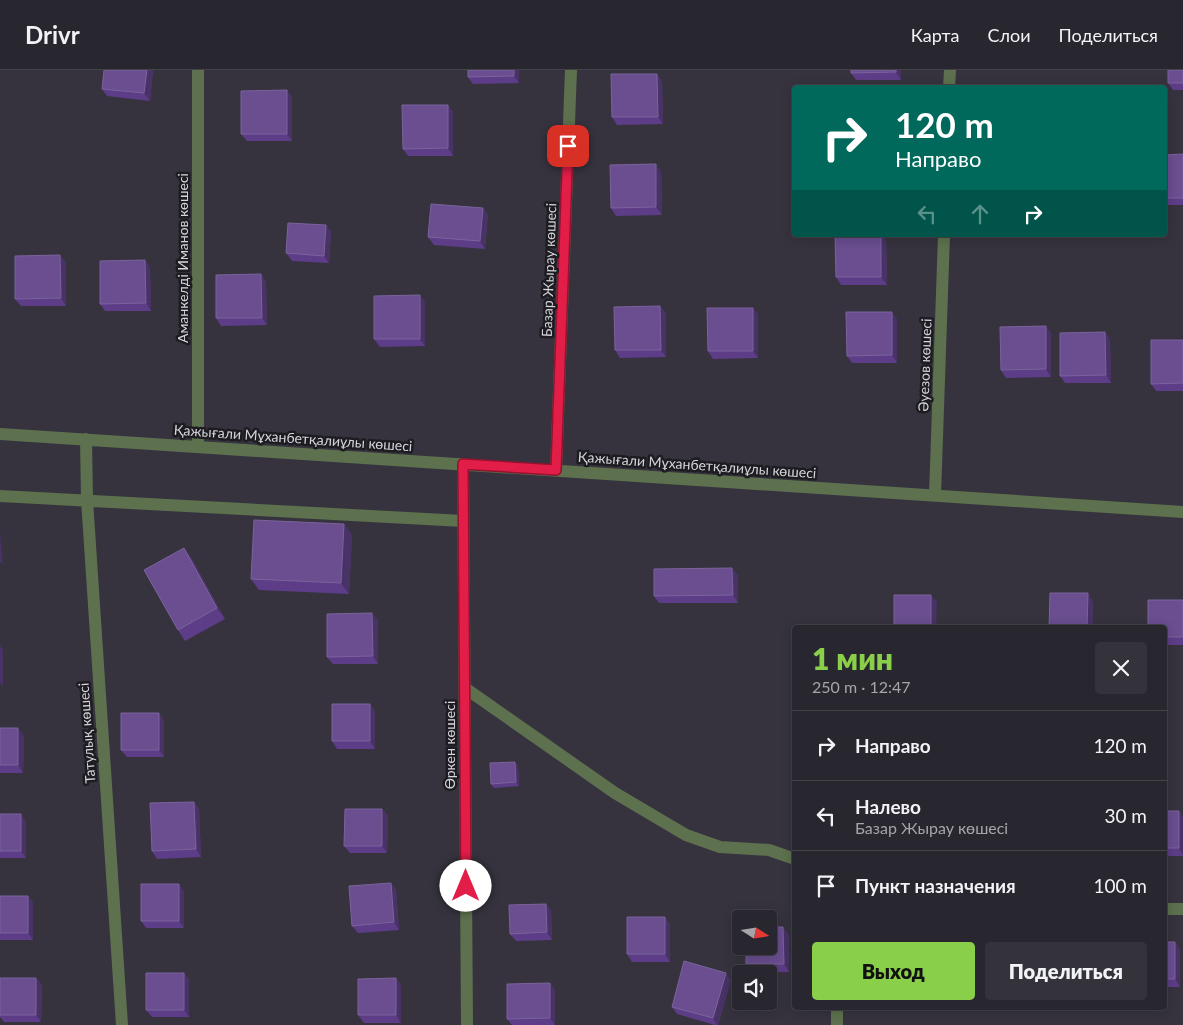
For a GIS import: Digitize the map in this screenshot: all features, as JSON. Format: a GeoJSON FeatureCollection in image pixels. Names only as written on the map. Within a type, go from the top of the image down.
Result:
{"type":"FeatureCollection","features":[{"type":"Feature","properties":{"kind":"street","name":"Аманкелді Иманов көшесі"},"geometry":{"type":"LineString","coordinates":[[198,70],[198,447]]}},
{"type":"Feature","properties":{"kind":"street","name":"Базар Жырау көшесі"},"geometry":{"type":"LineString","coordinates":[[556,470],[571,70]]}},
{"type":"Feature","properties":{"kind":"street"},"geometry":{"type":"LineString","coordinates":[[949,85],[950,70]]}},
{"type":"Feature","properties":{"kind":"street","name":"Әуезов көшесі"},"geometry":{"type":"LineString","coordinates":[[936,495],[944,237]]}},
{"type":"Feature","properties":{"kind":"street","name":"Қажығали Мұханбетқалиұлы көшесі"},"geometry":{"type":"LineString","coordinates":[[0,434],[1183,512]]}},
{"type":"Feature","properties":{"kind":"street","name":"Татулық көшесі"},"geometry":{"type":"LineString","coordinates":[[86,439],[87,500],[122,1025]]}},
{"type":"Feature","properties":{"kind":"street","name":"Өркен көшесі"},"geometry":{"type":"LineString","coordinates":[[463,464],[467,1025]]}},
{"type":"Feature","properties":{"kind":"street"},"geometry":{"type":"LineString","coordinates":[[0,496],[463,521]]}},
{"type":"Feature","properties":{"kind":"street"},"geometry":{"type":"LineString","coordinates":[[465,688],[615,793],[686,835],[720,847],[769,850],[792,857]]}},
{"type":"Feature","properties":{"kind":"street"},"geometry":{"type":"LineString","coordinates":[[1167,908],[1183,909]]}},
{"type":"Feature","properties":{"kind":"street"},"geometry":{"type":"LineString","coordinates":[[837,1010],[837,1025]]}},
{"type":"Feature","properties":{"kind":"building"},"geometry":{"type":"Polygon","coordinates":[[[104,70],[147,70],[144,93],[102,89],[104,70]]]}},
{"type":"Feature","properties":{"kind":"building"},"geometry":{"type":"Polygon","coordinates":[[[468,70],[514,70],[514,76],[468,77],[468,70]]]}},
{"type":"Feature","properties":{"kind":"building"},"geometry":{"type":"Polygon","coordinates":[[[851,70],[896,70],[896,72],[851,73],[851,70]]]}},
{"type":"Feature","properties":{"kind":"building"},"geometry":{"type":"Polygon","coordinates":[[[1168,70],[1183,70],[1183,83],[1168,83],[1168,70]]]}},
{"type":"Feature","properties":{"kind":"building"},"geometry":{"type":"Polygon","coordinates":[[[611,74],[657,74],[658,117],[612,117],[611,74]]]}},
{"type":"Feature","properties":{"kind":"building"},"geometry":{"type":"Polygon","coordinates":[[[287,90],[287,134],[241,134],[241,91],[287,90]]]}},
{"type":"Feature","properties":{"kind":"building"},"geometry":{"type":"Polygon","coordinates":[[[402,105],[448,105],[448,148],[403,149],[402,105]]]}},
{"type":"Feature","properties":{"kind":"building"},"geometry":{"type":"Polygon","coordinates":[[[1183,154],[1183,198],[1167,198],[1167,155],[1183,154]]]}},
{"type":"Feature","properties":{"kind":"building"},"geometry":{"type":"Polygon","coordinates":[[[656,164],[656,207],[611,208],[610,165],[656,164]]]}},
{"type":"Feature","properties":{"kind":"building"},"geometry":{"type":"Polygon","coordinates":[[[431,204],[483,208],[480,241],[428,237],[431,204]]]}},
{"type":"Feature","properties":{"kind":"building"},"geometry":{"type":"Polygon","coordinates":[[[288,223],[326,225],[324,256],[286,253],[288,223]]]}},
{"type":"Feature","properties":{"kind":"building"},"geometry":{"type":"Polygon","coordinates":[[[835,237],[881,237],[881,277],[836,277],[835,237]]]}},
{"type":"Feature","properties":{"kind":"building"},"geometry":{"type":"Polygon","coordinates":[[[60,255],[61,298],[15,299],[15,256],[60,255]]]}},
{"type":"Feature","properties":{"kind":"building"},"geometry":{"type":"Polygon","coordinates":[[[145,260],[146,303],[100,304],[100,261],[145,260]]]}},
{"type":"Feature","properties":{"kind":"building"},"geometry":{"type":"Polygon","coordinates":[[[261,274],[262,318],[216,318],[216,275],[261,274]]]}},
{"type":"Feature","properties":{"kind":"building"},"geometry":{"type":"Polygon","coordinates":[[[420,295],[420,339],[374,339],[374,296],[420,295]]]}},
{"type":"Feature","properties":{"kind":"building"},"geometry":{"type":"Polygon","coordinates":[[[660,306],[661,350],[615,350],[614,307],[660,306]]]}},
{"type":"Feature","properties":{"kind":"building"},"geometry":{"type":"Polygon","coordinates":[[[707,308],[753,308],[753,351],[708,351],[707,308]]]}},
{"type":"Feature","properties":{"kind":"building"},"geometry":{"type":"Polygon","coordinates":[[[846,312],[892,312],[892,355],[847,356],[846,312]]]}},
{"type":"Feature","properties":{"kind":"building"},"geometry":{"type":"Polygon","coordinates":[[[1046,326],[1046,369],[1001,370],[1000,327],[1046,326]]]}},
{"type":"Feature","properties":{"kind":"building"},"geometry":{"type":"Polygon","coordinates":[[[1105,332],[1106,375],[1060,376],[1060,333],[1105,332]]]}},
{"type":"Feature","properties":{"kind":"building"},"geometry":{"type":"Polygon","coordinates":[[[1151,340],[1183,340],[1183,383],[1151,384],[1151,340]]]}},
{"type":"Feature","properties":{"kind":"building"},"geometry":{"type":"Polygon","coordinates":[[[254,520],[344,524],[341,583],[251,579],[254,520]]]}},
{"type":"Feature","properties":{"kind":"building"},"geometry":{"type":"Polygon","coordinates":[[[184,548],[217,608],[178,630],[144,570],[184,548]]]}},
{"type":"Feature","properties":{"kind":"building"},"geometry":{"type":"Polygon","coordinates":[[[732,568],[733,595],[654,596],[654,569],[732,568]]]}},
{"type":"Feature","properties":{"kind":"building"},"geometry":{"type":"Polygon","coordinates":[[[1050,593],[1088,593],[1087,625],[1049,625],[1050,593]]]}},
{"type":"Feature","properties":{"kind":"building"},"geometry":{"type":"Polygon","coordinates":[[[894,595],[931,595],[931,625],[894,625],[894,595]]]}},
{"type":"Feature","properties":{"kind":"building"},"geometry":{"type":"Polygon","coordinates":[[[1148,600],[1183,600],[1183,637],[1167,637],[1167,625],[1148,625],[1148,600]]]}},
{"type":"Feature","properties":{"kind":"building"},"geometry":{"type":"Polygon","coordinates":[[[372,613],[373,656],[327,657],[327,614],[372,613]]]}},
{"type":"Feature","properties":{"kind":"building"},"geometry":{"type":"Polygon","coordinates":[[[332,704],[370,704],[370,741],[332,741],[332,704]]]}},
{"type":"Feature","properties":{"kind":"building"},"geometry":{"type":"Polygon","coordinates":[[[121,713],[159,713],[159,750],[121,750],[121,713]]]}},
{"type":"Feature","properties":{"kind":"building"},"geometry":{"type":"Polygon","coordinates":[[[0,728],[18,728],[18,765],[0,765],[0,728]]]}},
{"type":"Feature","properties":{"kind":"building"},"geometry":{"type":"Polygon","coordinates":[[[515,762],[516,782],[491,784],[490,763],[515,762]]]}},
{"type":"Feature","properties":{"kind":"building"},"geometry":{"type":"Polygon","coordinates":[[[194,802],[196,849],[152,851],[150,803],[194,802]]]}},
{"type":"Feature","properties":{"kind":"building"},"geometry":{"type":"Polygon","coordinates":[[[345,809],[382,809],[382,846],[344,846],[345,809]]]}},
{"type":"Feature","properties":{"kind":"building"},"geometry":{"type":"Polygon","coordinates":[[[1167,811],[1179,811],[1179,848],[1167,848],[1167,811]]]}},
{"type":"Feature","properties":{"kind":"building"},"geometry":{"type":"Polygon","coordinates":[[[0,814],[21,814],[21,851],[0,851],[0,814]]]}},
{"type":"Feature","properties":{"kind":"building"},"geometry":{"type":"Polygon","coordinates":[[[391,883],[394,922],[352,926],[349,886],[391,883]]]}},
{"type":"Feature","properties":{"kind":"building"},"geometry":{"type":"Polygon","coordinates":[[[141,884],[179,884],[179,921],[141,921],[141,884]]]}},
{"type":"Feature","properties":{"kind":"building"},"geometry":{"type":"Polygon","coordinates":[[[0,896],[28,896],[28,933],[0,933],[0,896]]]}},
{"type":"Feature","properties":{"kind":"building"},"geometry":{"type":"Polygon","coordinates":[[[546,904],[547,932],[510,934],[509,905],[546,904]]]}},
{"type":"Feature","properties":{"kind":"building"},"geometry":{"type":"Polygon","coordinates":[[[627,917],[665,917],[665,954],[627,954],[627,917]]]}},
{"type":"Feature","properties":{"kind":"building"},"geometry":{"type":"Polygon","coordinates":[[[778,927],[783,927],[784,964],[746,964],[746,955],[778,955],[778,927]]]}},
{"type":"Feature","properties":{"kind":"building"},"geometry":{"type":"Polygon","coordinates":[[[1167,942],[1175,942],[1175,979],[1167,979],[1167,942]]]}},
{"type":"Feature","properties":{"kind":"building"},"geometry":{"type":"Polygon","coordinates":[[[684,961],[726,973],[713,1018],[672,1007],[684,961]]]}},
{"type":"Feature","properties":{"kind":"building"},"geometry":{"type":"Polygon","coordinates":[[[146,973],[184,973],[184,1010],[146,1010],[146,973]]]}},
{"type":"Feature","properties":{"kind":"building"},"geometry":{"type":"Polygon","coordinates":[[[0,978],[36,978],[36,1015],[0,1015],[0,978]]]}},
{"type":"Feature","properties":{"kind":"building"},"geometry":{"type":"Polygon","coordinates":[[[396,978],[396,1015],[358,1015],[358,979],[396,978]]]}},
{"type":"Feature","properties":{"kind":"building"},"geometry":{"type":"Polygon","coordinates":[[[550,983],[550,1018],[507,1019],[507,984],[550,983]]]}},
{"type":"Feature","properties":{"kind":"route"},"geometry":{"type":"LineString","coordinates":[[466,886],[463,464],[556,470],[568,146]]}}]}
